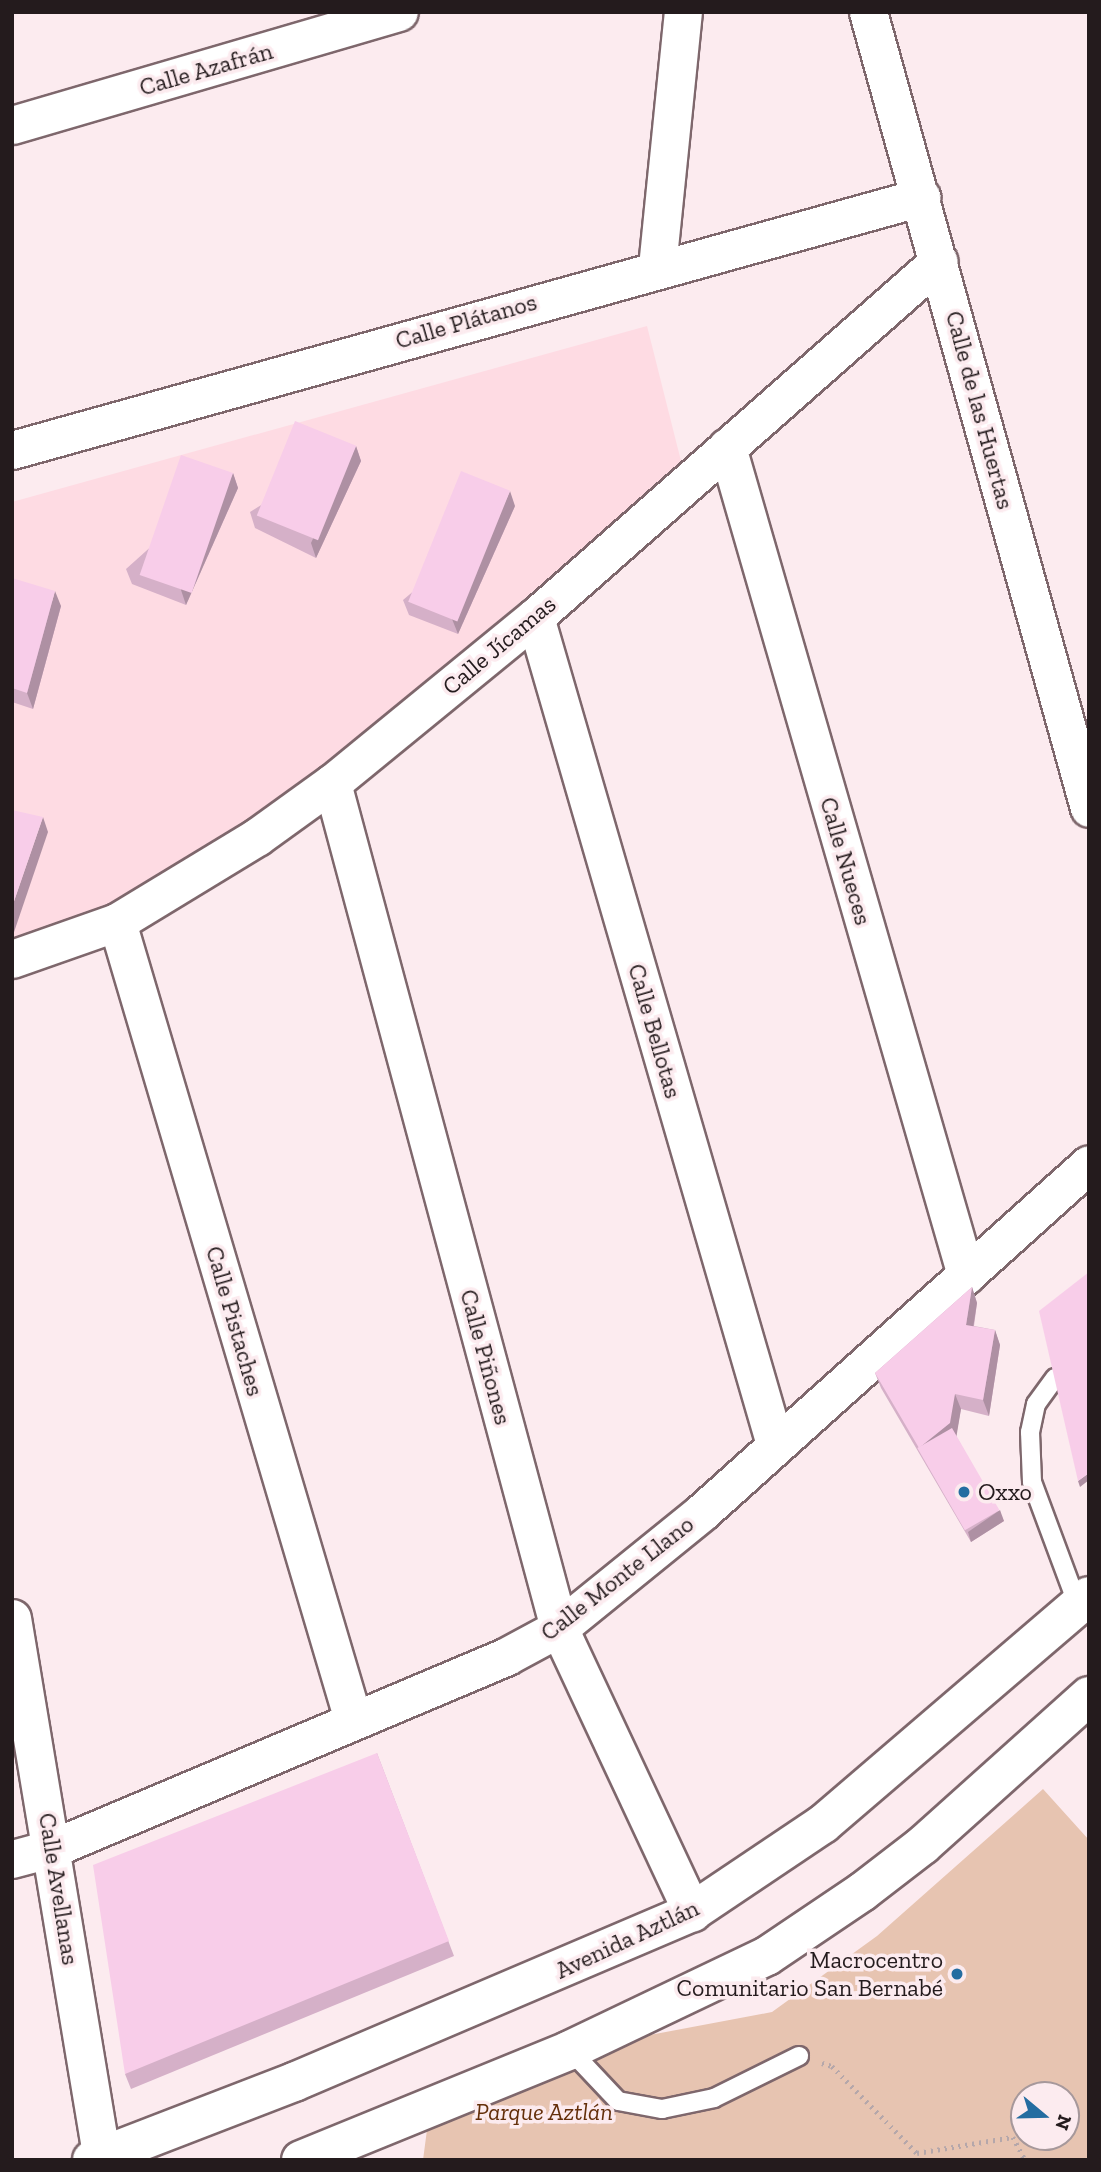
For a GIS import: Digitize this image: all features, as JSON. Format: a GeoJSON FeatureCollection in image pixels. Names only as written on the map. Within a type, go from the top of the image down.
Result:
{"type":"FeatureCollection","features":[{"type":"Feature","properties":{"kind":"main road","name":"Avenida Aztlán"},"geometry":{"type":"LineString","coordinates":[[99,2159],[294,2082],[692,1912],[822,1824],[1085,1608]]}},
{"type":"Feature","properties":{"kind":"main road"},"geometry":{"type":"LineString","coordinates":[[301,2160],[570,2050],[768,1955],[862,1892],[923,1845],[1089,1696]]}},
{"type":"Feature","properties":{"kind":"street","name":"Calle Azafrán"},"geometry":{"type":"LineString","coordinates":[[12,125],[399,12]]}},
{"type":"Feature","properties":{"kind":"street"},"geometry":{"type":"LineString","coordinates":[[657,267],[684,12]]}},
{"type":"Feature","properties":{"kind":"street","name":"Calle de las Huertas"},"geometry":{"type":"LineString","coordinates":[[868,12],[1089,808]]}},
{"type":"Feature","properties":{"kind":"street","name":"Calle Plátanos"},"geometry":{"type":"LineString","coordinates":[[12,450],[657,267],[921,197]]}},
{"type":"Feature","properties":{"kind":"street","name":"Calle Jícamas"},"geometry":{"type":"LineString","coordinates":[[12,959],[117,922],[226,857],[332,783],[535,617],[939,261]]}},
{"type":"Feature","properties":{"kind":"street","name":"Calle Nueces"},"geometry":{"type":"LineString","coordinates":[[727,447],[966,1275]]}},
{"type":"Feature","properties":{"kind":"street","name":"Calle Bellotas"},"geometry":{"type":"LineString","coordinates":[[535,617],[775,1444]]}},
{"type":"Feature","properties":{"kind":"street","name":"Calle Piñones"},"geometry":{"type":"LineString","coordinates":[[332,783],[559,1628],[692,1912]]}},
{"type":"Feature","properties":{"kind":"street","name":"Calle Pistaches"},"geometry":{"type":"LineString","coordinates":[[117,922],[353,1720]]}},
{"type":"Feature","properties":{"kind":"street","name":"Calle Monte Llano"},"geometry":{"type":"LineString","coordinates":[[12,1859],[53,1848],[507,1656],[559,1628],[702,1512],[1089,1164]]}},
{"type":"Feature","properties":{"kind":"street","name":"Calle Avellanas"},"geometry":{"type":"LineString","coordinates":[[12,1618],[53,1848],[99,2159]]}},
{"type":"Feature","properties":{"kind":"lane"},"geometry":{"type":"LineString","coordinates":[[1055,1377],[1036,1404],[1030,1432],[1032,1482],[1085,1608]]}},
{"type":"Feature","properties":{"kind":"lane"},"geometry":{"type":"LineString","coordinates":[[570,2050],[618,2101],[662,2109],[714,2098],[800,2056]]}},
{"type":"Feature","properties":{"kind":"path"},"geometry":{"type":"LineString","coordinates":[[800,2056],[832,2066],[917,2153],[1013,2137],[1026,2160]]}},
{"type":"Feature","properties":{"kind":"shaded area"},"geometry":{"type":"Polygon","coordinates":[[[647,326],[682,465],[337,757],[113,913],[12,949],[12,502],[647,326]]]}},
{"type":"Feature","properties":{"kind":"green space","name":"Macrocentro Comunitario San Bernabé"},"geometry":{"type":"Polygon","coordinates":[[[1043,1789],[1089,1840],[1089,2160],[423,2160],[430,2107],[570,2050],[772,2012],[877,1936],[1043,1789]]]}},
{"type":"Feature","properties":{"kind":"building"},"geometry":{"type":"Polygon","coordinates":[[[295,421],[356,446],[318,540],[257,516],[295,421]]]}},
{"type":"Feature","properties":{"kind":"building"},"geometry":{"type":"Polygon","coordinates":[[[181,455],[233,473],[192,593],[140,575],[181,455]]]}},
{"type":"Feature","properties":{"kind":"building"},"geometry":{"type":"Polygon","coordinates":[[[461,471],[510,491],[457,622],[408,602],[461,471]]]}},
{"type":"Feature","properties":{"kind":"building"},"geometry":{"type":"Polygon","coordinates":[[[12,578],[55,591],[27,693],[12,688],[12,578]]]}},
{"type":"Feature","properties":{"kind":"building"},"geometry":{"type":"Polygon","coordinates":[[[12,810],[43,817],[12,907],[12,810]]]}},
{"type":"Feature","properties":{"kind":"building"},"geometry":{"type":"Polygon","coordinates":[[[1089,1272],[1089,1473],[1078,1481],[1039,1311],[1089,1272]]]}},
{"type":"Feature","properties":{"kind":"building"},"geometry":{"type":"Polygon","coordinates":[[[972,1287],[966,1325],[995,1330],[983,1400],[955,1394],[950,1423],[919,1448],[875,1373],[972,1287]]]}},
{"type":"Feature","properties":{"kind":"building","name":"Oxxo"},"geometry":{"type":"Polygon","coordinates":[[[952,1428],[999,1510],[965,1530],[917,1448],[952,1428]]]}},
{"type":"Feature","properties":{"kind":"building"},"geometry":{"type":"Polygon","coordinates":[[[377,1753],[449,1941],[125,2074],[93,1865],[377,1753]]]}},
{"type":"Feature","properties":{"kind":"place","name":"Oxxo"},"geometry":{"type":"Point","coordinates":[964,1492]}},
{"type":"Feature","properties":{"kind":"place","name":"Macrocentro Comunitario San Bernabé"},"geometry":{"type":"Point","coordinates":[957,1974]}},
{"type":"Feature","properties":{"kind":"park label","name":"Parque Aztlán"},"geometry":{"type":"Point","coordinates":[544,2112]}}]}
